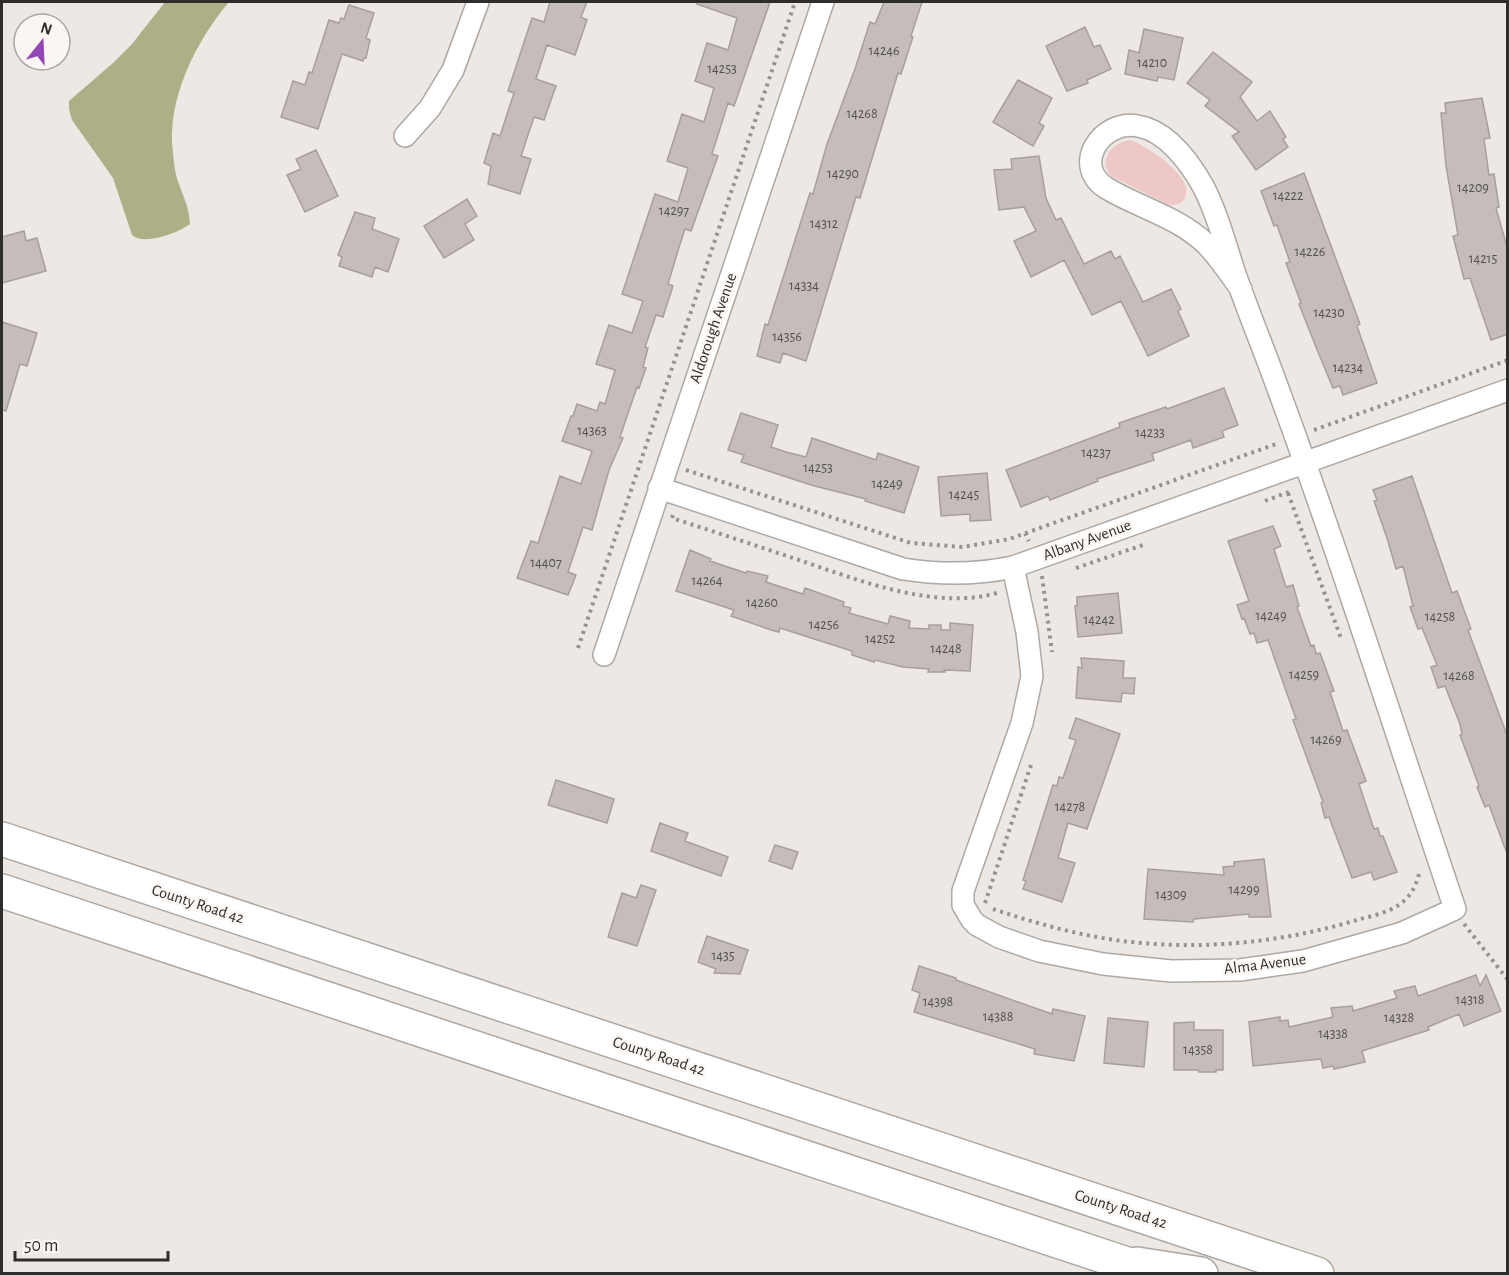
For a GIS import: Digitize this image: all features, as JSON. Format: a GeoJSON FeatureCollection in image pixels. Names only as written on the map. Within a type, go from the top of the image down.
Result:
{"type":"FeatureCollection","features":[{"type":"Feature","properties":{"kind":"highway","name":"County Road 42"},"geometry":{"type":"LineString","coordinates":[[2,839],[1317,1274]]}},
{"type":"Feature","properties":{"kind":"highway"},"geometry":{"type":"LineString","coordinates":[[2,891],[1157,1274]]}},
{"type":"Feature","properties":{"kind":"highway"},"geometry":{"type":"LineString","coordinates":[[620,1096],[636,1048]]}},
{"type":"Feature","properties":{"kind":"highway"},"geometry":{"type":"LineString","coordinates":[[1121,1262],[1201,1274]]}},
{"type":"Feature","properties":{"kind":"street"},"geometry":{"type":"LineString","coordinates":[[405,136],[430,108],[453,70],[478,2]]}},
{"type":"Feature","properties":{"kind":"street","name":"Aldorough Avenue"},"geometry":{"type":"LineString","coordinates":[[604,655],[823,2]]}},
{"type":"Feature","properties":{"kind":"street"},"geometry":{"type":"LineString","coordinates":[[1240,289],[1208,246],[1196,235],[1177,222],[1099,184],[1091,171],[1090,160],[1096,144],[1105,134],[1117,127],[1139,126],[1158,135],[1185,159],[1211,202],[1240,289],[1305,463],[1455,909]]}},
{"type":"Feature","properties":{"kind":"street","name":"Albany Avenue"},"geometry":{"type":"LineString","coordinates":[[659,488],[903,569],[930,573],[986,572],[1013,567],[1508,390]]}},
{"type":"Feature","properties":{"kind":"street","name":"Alma Avenue"},"geometry":{"type":"LineString","coordinates":[[1013,567],[1027,632],[1032,676],[1022,723],[963,891],[963,905],[977,926],[1021,945],[1103,964],[1171,971],[1240,970],[1303,961],[1325,955],[1402,933],[1455,909]]}},
{"type":"Feature","properties":{"kind":"path"},"geometry":{"type":"LineString","coordinates":[[578,648],[795,2]]}},
{"type":"Feature","properties":{"kind":"path"},"geometry":{"type":"LineString","coordinates":[[642,455],[884,536],[921,545],[963,547],[982,545],[1019,536],[1508,360]]}},
{"type":"Feature","properties":{"kind":"path"},"geometry":{"type":"LineString","coordinates":[[1288,493],[1345,650]]}},
{"type":"Feature","properties":{"kind":"path"},"geometry":{"type":"LineString","coordinates":[[984,906],[1044,925],[1129,942],[1217,945],[1325,930],[1386,912],[1398,906],[1413,890],[1420,865]]}},
{"type":"Feature","properties":{"kind":"path"},"geometry":{"type":"LineString","coordinates":[[1455,909],[1467,930],[1508,980]]}},
{"type":"Feature","properties":{"kind":"shaded area"},"geometry":{"type":"Polygon","coordinates":[[[165,2],[229,2],[195,53],[179,92],[174,113],[172,133],[174,165],[190,224],[161,237],[144,239],[132,235],[113,178],[72,120],[69,101],[132,44],[165,2]]]}},
{"type":"Feature","properties":{"kind":"shaded area"},"geometry":{"type":"Polygon","coordinates":[[[1131,140],[1158,155],[1177,172],[1186,190],[1182,202],[1169,205],[1111,176],[1106,163],[1109,152],[1118,144],[1131,140]]]}},
{"type":"Feature","properties":{"kind":"building"},"geometry":{"type":"Polygon","coordinates":[[[550,2],[587,2],[581,17],[587,20],[575,55],[547,45],[536,79],[556,86],[544,120],[534,117],[521,156],[531,159],[520,194],[488,184],[491,166],[484,163],[493,133],[500,136],[514,93],[508,91],[532,18],[544,22],[550,2]]]}},
{"type":"Feature","properties":{"kind":"building"},"geometry":{"type":"Polygon","coordinates":[[[698,2],[770,2],[734,106],[728,103],[712,154],[718,156],[691,231],[685,229],[668,284],[673,286],[663,317],[656,315],[645,347],[648,348],[643,367],[646,368],[620,437],[623,438],[609,470],[592,530],[583,527],[568,572],[576,575],[568,595],[517,578],[531,541],[538,543],[560,476],[581,484],[592,451],[562,441],[577,404],[597,411],[600,402],[605,404],[615,370],[596,364],[609,325],[632,333],[643,301],[622,294],[655,194],[678,202],[688,168],[667,161],[682,114],[704,122],[714,88],[695,81],[707,43],[728,50],[737,18],[697,4],[698,2]]]}},
{"type":"Feature","properties":{"kind":"building"},"geometry":{"type":"Polygon","coordinates":[[[884,2],[922,2],[911,36],[913,37],[901,74],[898,73],[860,198],[856,197],[806,361],[783,353],[780,363],[757,356],[765,324],[768,325],[810,193],[813,194],[827,144],[870,22],[875,24],[884,2]]]}},
{"type":"Feature","properties":{"kind":"building"},"geometry":{"type":"Polygon","coordinates":[[[349,5],[374,13],[366,38],[370,40],[366,58],[363,61],[342,54],[318,129],[281,117],[293,81],[305,85],[309,72],[312,73],[329,20],[339,23],[341,18],[344,19],[349,5]]]}},
{"type":"Feature","properties":{"kind":"building"},"geometry":{"type":"Polygon","coordinates":[[[1085,27],[1094,47],[1100,45],[1111,69],[1087,80],[1088,83],[1067,91],[1046,46],[1085,27]]]}},
{"type":"Feature","properties":{"kind":"building"},"geometry":{"type":"Polygon","coordinates":[[[1144,29],[1183,38],[1174,80],[1158,77],[1157,81],[1125,74],[1129,50],[1139,53],[1144,29]]]}},
{"type":"Feature","properties":{"kind":"building"},"geometry":{"type":"Polygon","coordinates":[[[1213,52],[1252,82],[1240,97],[1257,121],[1270,111],[1286,137],[1283,139],[1288,147],[1256,170],[1232,136],[1239,132],[1205,106],[1210,100],[1187,83],[1213,52]]]}},
{"type":"Feature","properties":{"kind":"building"},"geometry":{"type":"Polygon","coordinates":[[[1018,80],[1052,98],[1039,123],[1044,126],[1033,146],[993,122],[1018,80]]]}},
{"type":"Feature","properties":{"kind":"building"},"geometry":{"type":"Polygon","coordinates":[[[1482,98],[1490,138],[1484,139],[1489,175],[1494,174],[1499,207],[1496,208],[1508,250],[1508,334],[1491,340],[1470,278],[1464,279],[1453,236],[1458,235],[1446,166],[1441,113],[1446,113],[1445,103],[1482,98]]]}},
{"type":"Feature","properties":{"kind":"building"},"geometry":{"type":"Polygon","coordinates":[[[316,150],[338,196],[305,212],[287,175],[301,169],[296,159],[316,150]]]}},
{"type":"Feature","properties":{"kind":"building"},"geometry":{"type":"Polygon","coordinates":[[[1039,156],[1046,198],[1056,220],[1061,218],[1084,264],[1111,251],[1115,259],[1120,256],[1143,302],[1171,289],[1181,309],[1178,311],[1189,336],[1148,356],[1121,301],[1092,315],[1064,260],[1031,277],[1014,241],[1036,231],[1024,207],[999,210],[994,170],[1012,169],[1011,159],[1039,156]]]}},
{"type":"Feature","properties":{"kind":"building"},"geometry":{"type":"Polygon","coordinates":[[[1304,173],[1360,324],[1357,326],[1377,383],[1343,395],[1340,386],[1333,388],[1318,352],[1299,304],[1301,303],[1286,263],[1290,262],[1277,225],[1274,226],[1261,191],[1304,173]]]}},
{"type":"Feature","properties":{"kind":"building"},"geometry":{"type":"Polygon","coordinates":[[[467,199],[477,216],[465,224],[474,240],[444,258],[424,226],[467,199]]]}},
{"type":"Feature","properties":{"kind":"building"},"geometry":{"type":"Polygon","coordinates":[[[355,212],[375,218],[372,229],[399,239],[388,272],[375,267],[372,277],[339,266],[342,257],[338,255],[355,212]]]}},
{"type":"Feature","properties":{"kind":"building"},"geometry":{"type":"Polygon","coordinates":[[[24,231],[26,241],[37,238],[46,271],[2,283],[2,237],[24,231]]]}},
{"type":"Feature","properties":{"kind":"building"},"geometry":{"type":"Polygon","coordinates":[[[2,322],[37,333],[27,366],[20,364],[6,411],[2,410],[2,322]]]}},
{"type":"Feature","properties":{"kind":"building"},"geometry":{"type":"Polygon","coordinates":[[[1224,388],[1238,425],[1222,431],[1224,437],[1193,448],[1191,440],[1152,454],[1154,460],[1097,479],[1098,481],[1050,500],[1048,496],[1021,507],[1006,470],[1120,427],[1119,423],[1166,407],[1167,409],[1224,388]]]}},
{"type":"Feature","properties":{"kind":"building"},"geometry":{"type":"Polygon","coordinates":[[[741,413],[778,425],[771,447],[786,452],[806,457],[812,438],[876,460],[878,453],[919,467],[904,513],[865,501],[866,499],[811,485],[741,462],[744,455],[728,450],[741,413]]]}},
{"type":"Feature","properties":{"kind":"building"},"geometry":{"type":"Polygon","coordinates":[[[987,473],[991,520],[970,521],[970,514],[941,516],[938,477],[987,473]]]}},
{"type":"Feature","properties":{"kind":"building"},"geometry":{"type":"Polygon","coordinates":[[[1412,476],[1452,593],[1457,591],[1471,629],[1468,630],[1508,738],[1508,851],[1506,851],[1489,805],[1485,807],[1477,787],[1479,786],[1460,735],[1462,734],[1460,724],[1445,686],[1438,688],[1431,667],[1437,665],[1422,628],[1418,629],[1410,607],[1413,606],[1403,566],[1396,569],[1374,501],[1377,500],[1373,490],[1412,476]]]}},
{"type":"Feature","properties":{"kind":"building"},"geometry":{"type":"Polygon","coordinates":[[[1273,526],[1281,546],[1274,549],[1286,587],[1293,585],[1299,606],[1297,607],[1311,646],[1314,645],[1316,654],[1320,653],[1334,691],[1330,692],[1343,731],[1347,730],[1366,781],[1359,784],[1374,829],[1378,828],[1380,836],[1383,836],[1397,872],[1374,880],[1371,872],[1352,878],[1329,817],[1325,818],[1321,803],[1323,802],[1293,720],[1296,719],[1268,640],[1257,643],[1254,633],[1250,634],[1244,618],[1242,619],[1237,605],[1249,601],[1228,541],[1273,526]]]}},
{"type":"Feature","properties":{"kind":"building"},"geometry":{"type":"Polygon","coordinates":[[[690,550],[711,559],[710,561],[746,573],[747,571],[768,576],[766,582],[803,594],[805,588],[844,602],[843,606],[851,608],[849,613],[888,624],[890,616],[910,621],[909,628],[929,629],[929,625],[941,625],[941,630],[950,630],[950,623],[973,625],[970,671],[928,672],[929,669],[903,667],[875,660],[874,662],[852,655],[852,651],[780,628],[779,632],[771,630],[731,616],[734,610],[676,591],[690,550]]]}},
{"type":"Feature","properties":{"kind":"building"},"geometry":{"type":"Polygon","coordinates":[[[1118,593],[1122,633],[1078,637],[1075,606],[1077,606],[1077,597],[1118,593]]]}},
{"type":"Feature","properties":{"kind":"building"},"geometry":{"type":"Polygon","coordinates":[[[1081,658],[1124,661],[1123,678],[1135,678],[1134,694],[1122,693],[1121,702],[1076,698],[1078,667],[1082,668],[1081,658]]]}},
{"type":"Feature","properties":{"kind":"building"},"geometry":{"type":"Polygon","coordinates":[[[1076,718],[1120,734],[1087,829],[1068,823],[1058,858],[1075,863],[1062,902],[1023,889],[1026,881],[1023,880],[1053,785],[1057,786],[1059,777],[1063,778],[1076,740],[1069,738],[1076,718]]]}},
{"type":"Feature","properties":{"kind":"building"},"geometry":{"type":"Polygon","coordinates":[[[556,780],[614,799],[607,823],[548,805],[556,780]]]}},
{"type":"Feature","properties":{"kind":"building"},"geometry":{"type":"Polygon","coordinates":[[[660,823],[688,833],[685,841],[728,857],[721,876],[651,851],[660,823]]]}},
{"type":"Feature","properties":{"kind":"building"},"geometry":{"type":"Polygon","coordinates":[[[775,845],[798,852],[792,869],[769,861],[775,845]]]}},
{"type":"Feature","properties":{"kind":"building"},"geometry":{"type":"Polygon","coordinates":[[[1264,859],[1271,917],[1249,917],[1249,914],[1194,919],[1193,922],[1144,919],[1148,869],[1224,875],[1223,867],[1234,866],[1234,862],[1264,859]]]}},
{"type":"Feature","properties":{"kind":"building"},"geometry":{"type":"Polygon","coordinates":[[[641,885],[656,890],[637,946],[608,937],[622,893],[636,898],[641,885]]]}},
{"type":"Feature","properties":{"kind":"building"},"geometry":{"type":"Polygon","coordinates":[[[707,936],[748,950],[740,974],[714,973],[716,969],[698,962],[707,936]]]}},
{"type":"Feature","properties":{"kind":"building"},"geometry":{"type":"Polygon","coordinates":[[[919,966],[1052,1014],[1053,1009],[1085,1016],[1074,1061],[1034,1054],[1035,1049],[914,1012],[920,993],[912,990],[919,966]]]}},
{"type":"Feature","properties":{"kind":"building"},"geometry":{"type":"Polygon","coordinates":[[[1476,975],[1480,986],[1486,975],[1501,1011],[1464,1026],[1459,1014],[1428,1027],[1429,1030],[1362,1051],[1365,1062],[1334,1069],[1333,1066],[1323,1068],[1321,1059],[1253,1066],[1249,1022],[1280,1017],[1280,1021],[1288,1020],[1289,1027],[1333,1017],[1331,1008],[1352,1006],[1353,1011],[1397,998],[1394,991],[1415,986],[1418,996],[1476,975]]]}},
{"type":"Feature","properties":{"kind":"building"},"geometry":{"type":"Polygon","coordinates":[[[1108,1018],[1148,1022],[1144,1067],[1104,1063],[1108,1018]]]}},
{"type":"Feature","properties":{"kind":"building"},"geometry":{"type":"Polygon","coordinates":[[[1194,1022],[1194,1030],[1223,1030],[1223,1070],[1199,1072],[1198,1070],[1174,1070],[1174,1023],[1194,1022]]]}}]}
